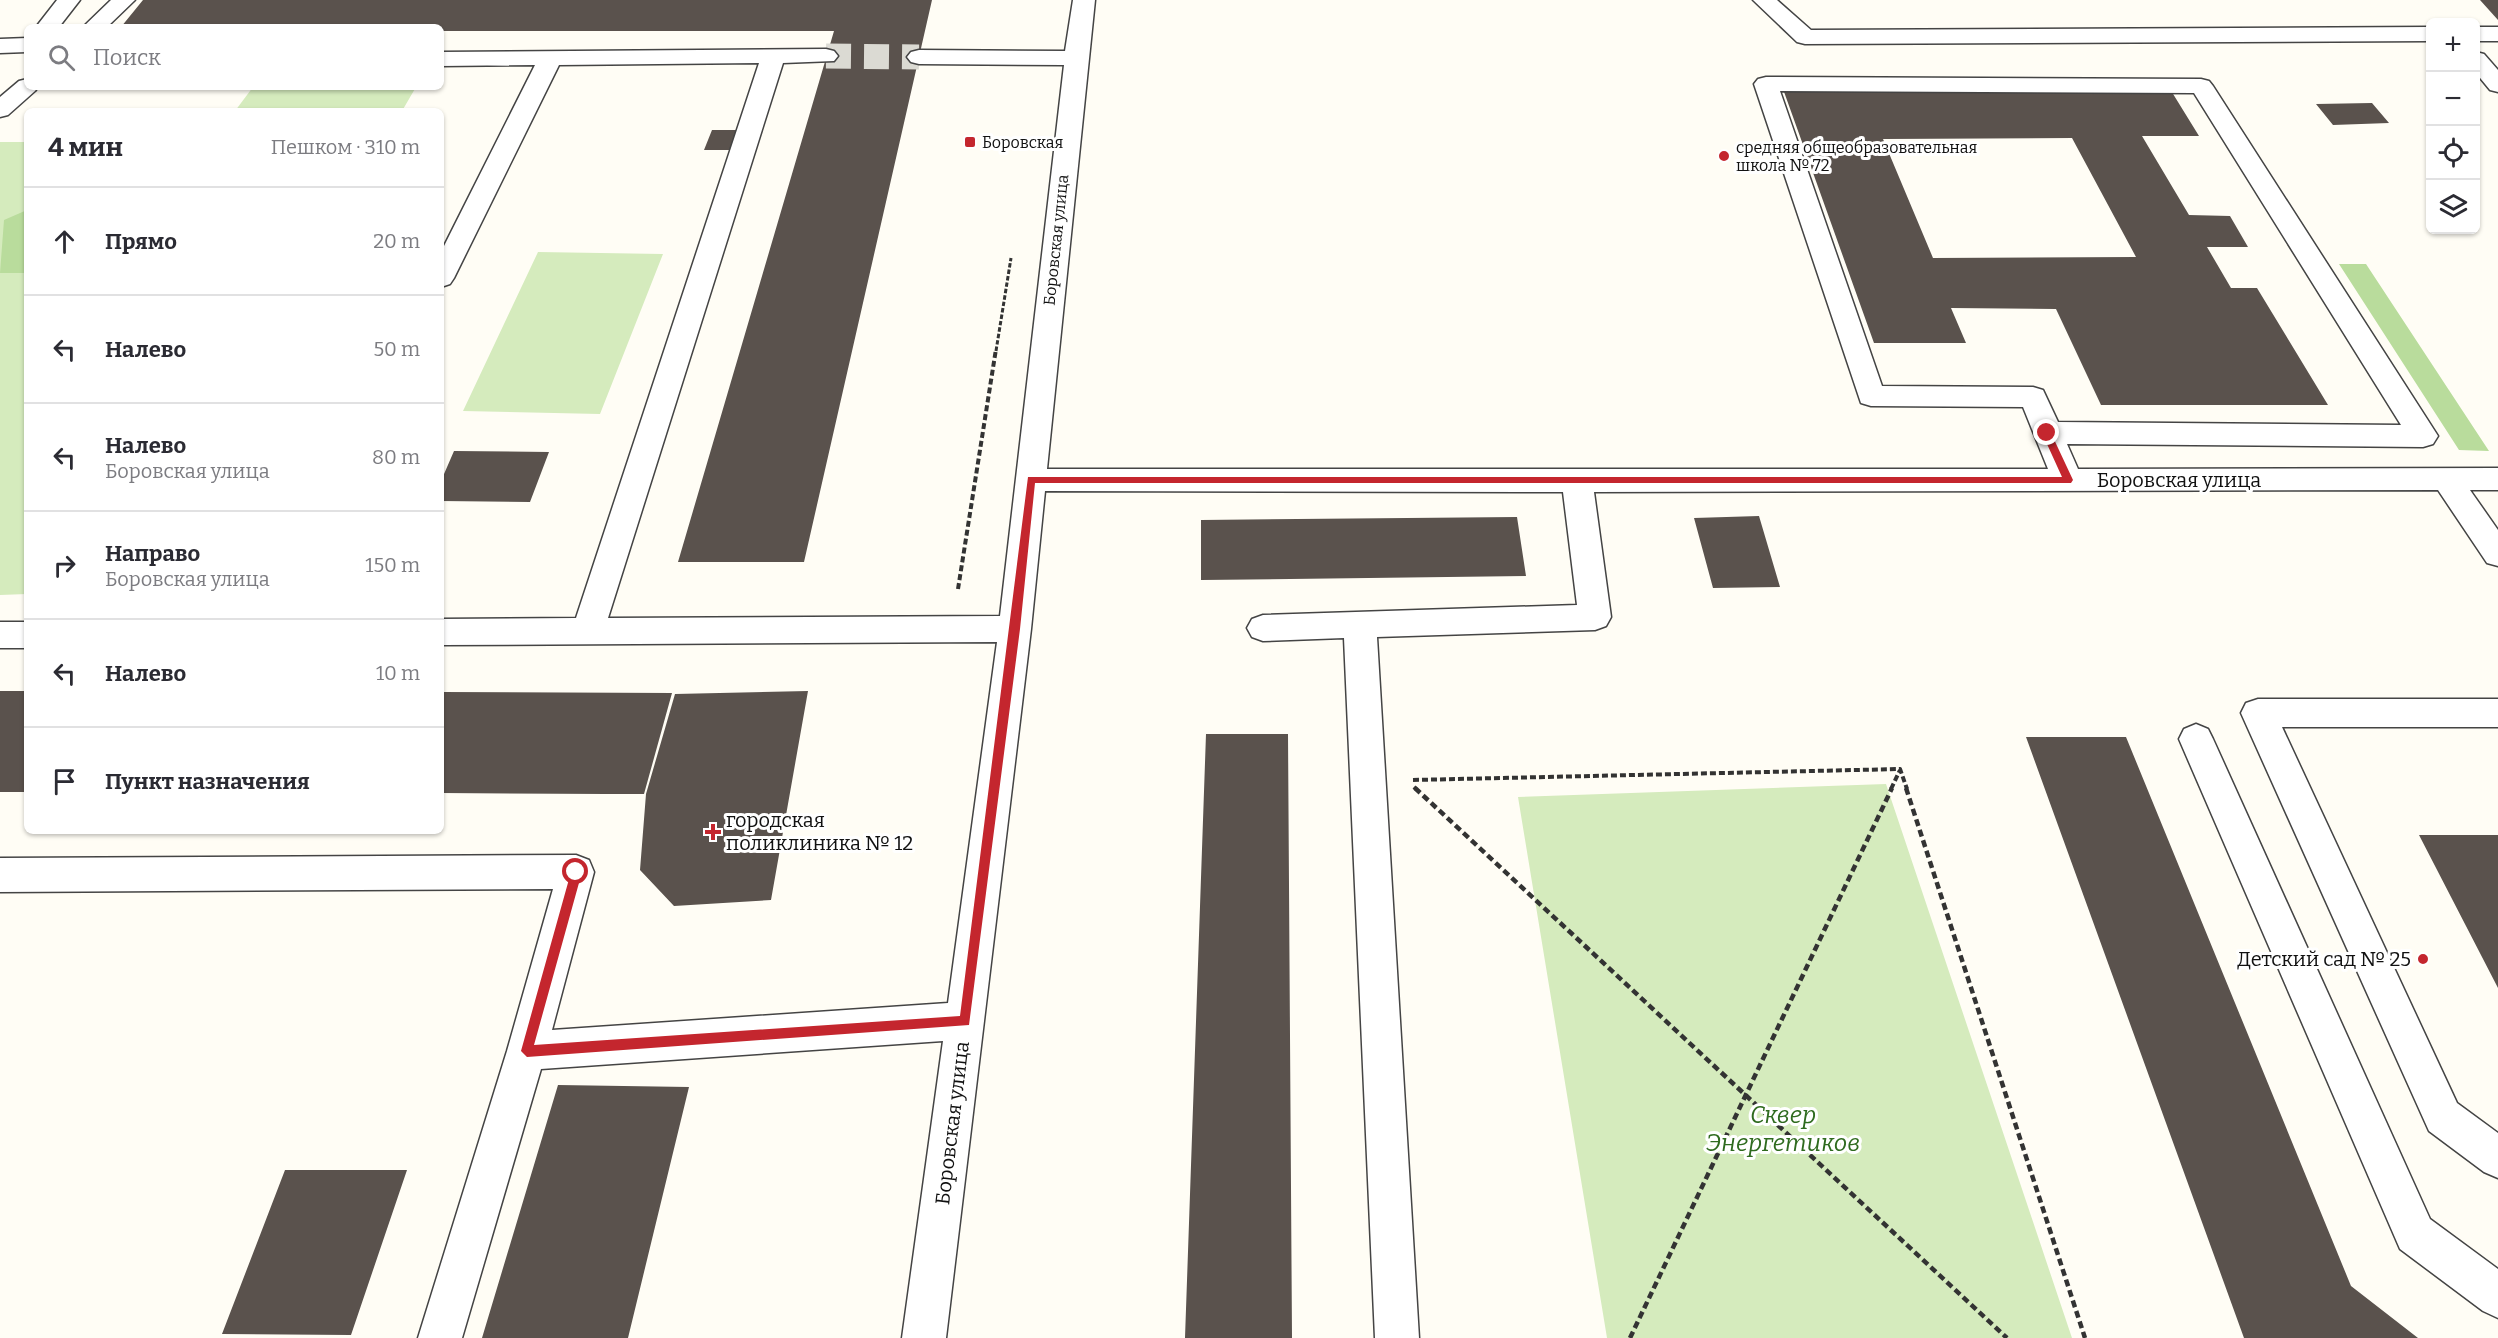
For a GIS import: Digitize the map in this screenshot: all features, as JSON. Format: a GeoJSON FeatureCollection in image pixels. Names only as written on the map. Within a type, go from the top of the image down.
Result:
{"type":"FeatureCollection","features":[{"type":"Feature","properties":{"kind":"street"},"geometry":{"type":"LineString","coordinates":[[49,24],[69,0]]}},
{"type":"Feature","properties":{"kind":"street"},"geometry":{"type":"LineString","coordinates":[[97,24],[124,0]]}},
{"type":"Feature","properties":{"kind":"street","name":"Боровская улица"},"geometry":{"type":"LineString","coordinates":[[924,1338],[1015,629],[1084,0]]}},
{"type":"Feature","properties":{"kind":"street"},"geometry":{"type":"LineString","coordinates":[[1764,0],[1805,37],[2426,34]]}},
{"type":"Feature","properties":{"kind":"street"},"geometry":{"type":"LineString","coordinates":[[2480,34],[2498,34]]}},
{"type":"Feature","properties":{"kind":"street"},"geometry":{"type":"LineString","coordinates":[[0,46],[24,45]]}},
{"type":"Feature","properties":{"kind":"street"},"geometry":{"type":"LineString","coordinates":[[444,59],[826,56]]}},
{"type":"Feature","properties":{"kind":"street"},"geometry":{"type":"LineString","coordinates":[[444,272],[551,57]]}},
{"type":"Feature","properties":{"kind":"street"},"geometry":{"type":"LineString","coordinates":[[588,631],[773,57]]}},
{"type":"Feature","properties":{"kind":"street"},"geometry":{"type":"LineString","coordinates":[[919,57],[1076,58]]}},
{"type":"Feature","properties":{"kind":"street"},"geometry":{"type":"LineString","coordinates":[[2480,65],[2498,85]]}},
{"type":"Feature","properties":{"kind":"street"},"geometry":{"type":"LineString","coordinates":[[2047,433],[2423,436],[2201,86],[1766,84],[1871,396],[2033,397],[2047,433],[2068,480]]}},
{"type":"Feature","properties":{"kind":"street"},"geometry":{"type":"LineString","coordinates":[[0,110],[24,89]]}},
{"type":"Feature","properties":{"kind":"street","name":"Боровская улица"},"geometry":{"type":"LineString","coordinates":[[1031,480],[2498,479]]}},
{"type":"Feature","properties":{"kind":"street"},"geometry":{"type":"LineString","coordinates":[[2447,480],[2498,554]]}},
{"type":"Feature","properties":{"kind":"street"},"geometry":{"type":"LineString","coordinates":[[1263,628],[1594,617],[1577,481]]}},
{"type":"Feature","properties":{"kind":"street"},"geometry":{"type":"LineString","coordinates":[[1360,625],[1397,1338]]}},
{"type":"Feature","properties":{"kind":"street"},"geometry":{"type":"LineString","coordinates":[[444,632],[1015,629]]}},
{"type":"Feature","properties":{"kind":"street"},"geometry":{"type":"LineString","coordinates":[[0,635],[24,635]]}},
{"type":"Feature","properties":{"kind":"street"},"geometry":{"type":"LineString","coordinates":[[2498,713],[2258,713],[2444,1117],[2498,1158]]}},
{"type":"Feature","properties":{"kind":"street"},"geometry":{"type":"LineString","coordinates":[[2196,739],[2415,1234],[2498,1296]]}},
{"type":"Feature","properties":{"kind":"street"},"geometry":{"type":"LineString","coordinates":[[0,875],[576,872],[527,1051],[440,1338]]}},
{"type":"Feature","properties":{"kind":"street"},"geometry":{"type":"LineString","coordinates":[[527,1051],[965,1022]]}},
{"type":"Feature","properties":{"kind":"path"},"geometry":{"type":"LineString","coordinates":[[957,595],[1011,256]]}},
{"type":"Feature","properties":{"kind":"path"},"geometry":{"type":"LineString","coordinates":[[1630,1338],[1900,769]]}},
{"type":"Feature","properties":{"kind":"path"},"geometry":{"type":"LineString","coordinates":[[1900,769],[1407,780],[2007,1338]]}},
{"type":"Feature","properties":{"kind":"path"},"geometry":{"type":"LineString","coordinates":[[1900,769],[2085,1338]]}},
{"type":"Feature","properties":{"kind":"green space"},"geometry":{"type":"Polygon","coordinates":[[[251,90],[414,90],[404,108],[237,108],[251,90]]]}},
{"type":"Feature","properties":{"kind":"green space"},"geometry":{"type":"Polygon","coordinates":[[[0,142],[24,142],[24,594],[0,595],[0,142]]]}},
{"type":"Feature","properties":{"kind":"green space"},"geometry":{"type":"Polygon","coordinates":[[[24,211],[24,273],[0,273],[4,220],[24,211]]]}},
{"type":"Feature","properties":{"kind":"green space"},"geometry":{"type":"Polygon","coordinates":[[[538,252],[663,254],[600,414],[463,411],[538,252]]]}},
{"type":"Feature","properties":{"kind":"green space"},"geometry":{"type":"Polygon","coordinates":[[[2339,264],[2366,264],[2489,451],[2459,450],[2339,264]]]}},
{"type":"Feature","properties":{"kind":"green space","name":"Сквер Энергетиков"},"geometry":{"type":"Polygon","coordinates":[[[1886,784],[2072,1338],[1607,1338],[1518,797],[1886,784]]]}},
{"type":"Feature","properties":{"kind":"building"},"geometry":{"type":"Polygon","coordinates":[[[143,0],[932,0],[804,562],[678,562],[834,31],[444,31],[444,24],[123,24],[143,0]]]}},
{"type":"Feature","properties":{"kind":"building"},"geometry":{"type":"Polygon","coordinates":[[[2480,0],[2498,0],[2498,20],[2480,0]]]}},
{"type":"Feature","properties":{"kind":"building"},"geometry":{"type":"Polygon","coordinates":[[[1783,89],[2170,89],[2199,136],[2142,136],[2189,215],[2230,216],[2248,247],[2207,247],[2231,288],[2257,288],[2328,405],[2101,405],[2056,309],[1951,308],[1966,343],[1874,343],[1783,89]],[[2072,138],[1883,139],[1933,258],[2136,257],[2072,138]]]}},
{"type":"Feature","properties":{"kind":"building"},"geometry":{"type":"Polygon","coordinates":[[[2372,103],[2389,123],[2333,125],[2316,104],[2372,103]]]}},
{"type":"Feature","properties":{"kind":"building"},"geometry":{"type":"Polygon","coordinates":[[[712,130],[740,130],[733,150],[704,150],[712,130]]]}},
{"type":"Feature","properties":{"kind":"building"},"geometry":{"type":"Polygon","coordinates":[[[454,451],[549,452],[530,502],[444,501],[444,474],[454,451]]]}},
{"type":"Feature","properties":{"kind":"building"},"geometry":{"type":"Polygon","coordinates":[[[1759,516],[1780,587],[1713,588],[1694,518],[1759,516]]]}},
{"type":"Feature","properties":{"kind":"building"},"geometry":{"type":"Polygon","coordinates":[[[1517,517],[1526,576],[1201,580],[1201,520],[1517,517]]]}},
{"type":"Feature","properties":{"kind":"building"},"geometry":{"type":"Polygon","coordinates":[[[0,691],[24,691],[24,792],[0,792],[0,691]]]}},
{"type":"Feature","properties":{"kind":"building","name":"городская поликлиника № 12"},"geometry":{"type":"Polygon","coordinates":[[[808,691],[771,900],[674,906],[640,870],[646,794],[675,694],[808,691]]]}},
{"type":"Feature","properties":{"kind":"building"},"geometry":{"type":"Polygon","coordinates":[[[444,692],[672,693],[644,794],[444,793],[444,692]]]}},
{"type":"Feature","properties":{"kind":"building"},"geometry":{"type":"Polygon","coordinates":[[[1206,734],[1288,734],[1292,1338],[1185,1338],[1206,734]]]}},
{"type":"Feature","properties":{"kind":"building"},"geometry":{"type":"Polygon","coordinates":[[[2026,737],[2126,737],[2351,1286],[2418,1338],[2244,1338],[2026,737]]]}},
{"type":"Feature","properties":{"kind":"building"},"geometry":{"type":"Polygon","coordinates":[[[2419,835],[2498,835],[2498,988],[2419,835]]]}},
{"type":"Feature","properties":{"kind":"building"},"geometry":{"type":"Polygon","coordinates":[[[558,1085],[689,1087],[628,1338],[482,1338],[558,1085]]]}},
{"type":"Feature","properties":{"kind":"building"},"geometry":{"type":"Polygon","coordinates":[[[285,1170],[407,1170],[351,1335],[222,1334],[285,1170]]]}},
{"type":"Feature","properties":{"kind":"tunnel"},"geometry":{"type":"LineString","coordinates":[[826,56],[919,57]]}},
{"type":"Feature","properties":{"kind":"place","name":"Боровская"},"geometry":{"type":"Point","coordinates":[970,142]}},
{"type":"Feature","properties":{"kind":"place","name":"средняя общеобразовательная школа № 72"},"geometry":{"type":"Point","coordinates":[1724,156]}},
{"type":"Feature","properties":{"kind":"place","name":"городская поликлиника № 12"},"geometry":{"type":"Point","coordinates":[713,832]}},
{"type":"Feature","properties":{"kind":"place","name":"Детский сад № 25"},"geometry":{"type":"Point","coordinates":[2423,959]}},
{"type":"Feature","properties":{"kind":"route"},"geometry":{"type":"LineString","coordinates":[[576,872],[527,1051],[965,1022],[1015,629],[1031,480],[2068,480],[2047,433]]}}]}
